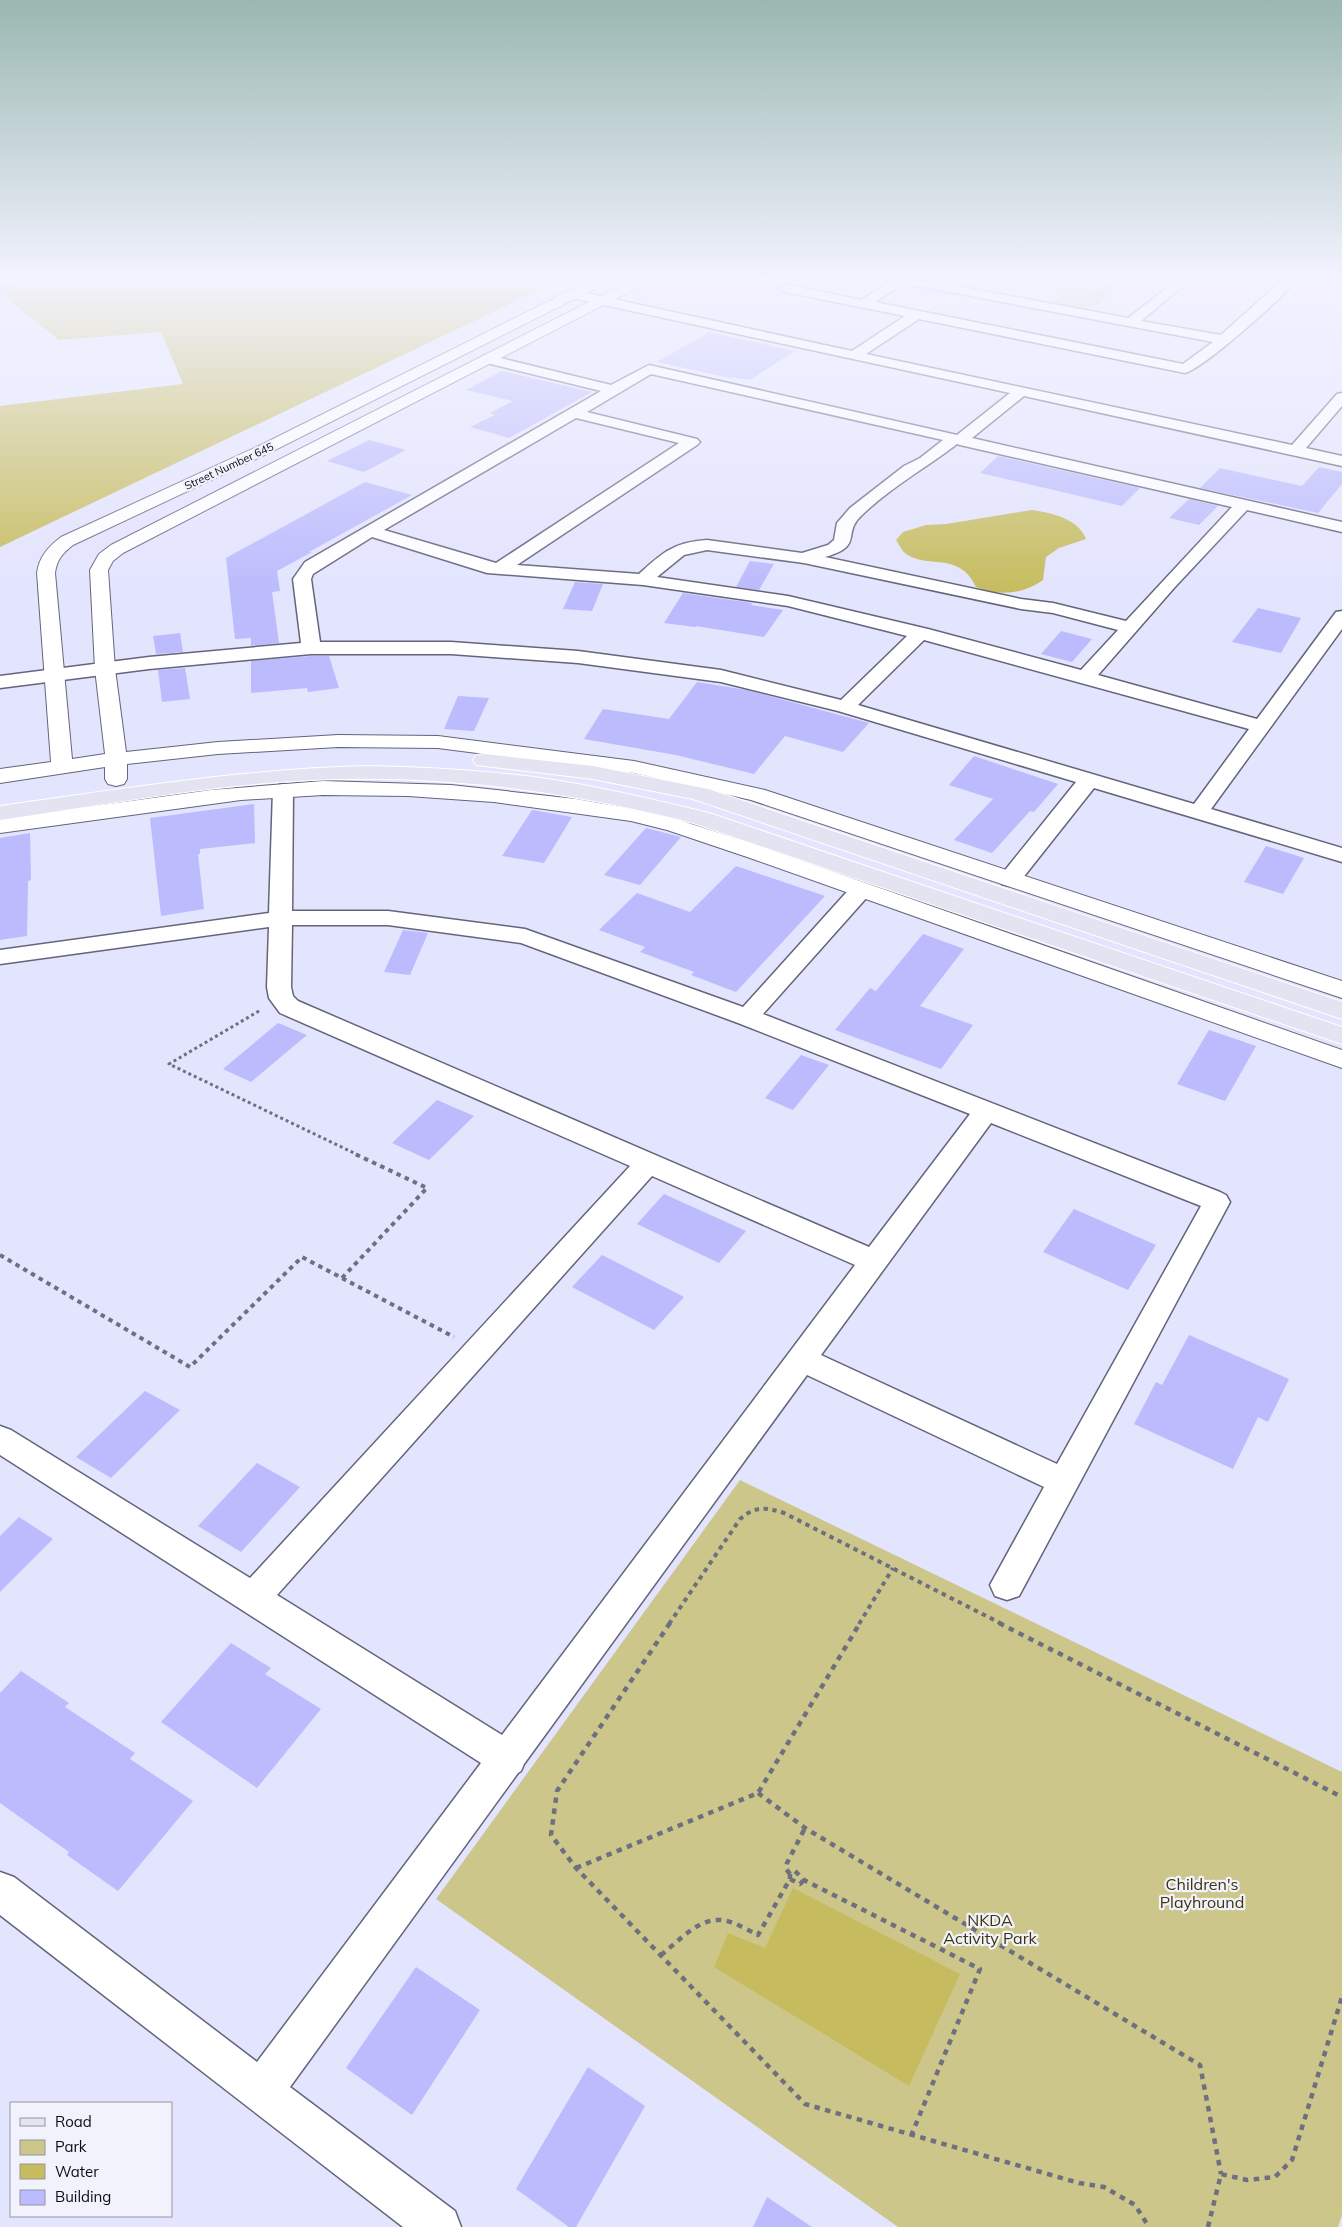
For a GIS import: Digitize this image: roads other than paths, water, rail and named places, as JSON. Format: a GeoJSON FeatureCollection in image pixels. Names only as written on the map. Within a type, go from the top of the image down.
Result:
{"type":"FeatureCollection","features":[{"type":"Feature","properties":{"kind":"main road"},"geometry":{"type":"LineString","coordinates":[[0,795],[116,769],[377,755],[465,758],[550,766],[630,778],[700,794],[1342,1011]]}},
{"type":"Feature","properties":{"kind":"main road"},"geometry":{"type":"LineString","coordinates":[[0,813],[255,778],[341,773],[468,777],[592,793],[667,808],[701,818],[1342,1036]]}},
{"type":"Feature","properties":{"kind":"street","name":"Street Number 645"},"geometry":{"type":"LineString","coordinates":[[62,767],[69,673],[47,562],[53,552],[68,541],[267,448],[392,385]]}},
{"type":"Feature","properties":{"kind":"street","name":"Street Number 645"},"geometry":{"type":"LineString","coordinates":[[116,769],[105,669],[99,570],[105,558],[126,544],[437,385]]}},
{"type":"Feature","properties":{"kind":"street"},"geometry":{"type":"LineString","coordinates":[[593,385],[614,390]]}},
{"type":"Feature","properties":{"kind":"street"},"geometry":{"type":"LineString","coordinates":[[311,648],[302,579],[305,572],[311,566],[622,385]]}},
{"type":"Feature","properties":{"kind":"street"},"geometry":{"type":"LineString","coordinates":[[721,385],[1342,528]]}},
{"type":"Feature","properties":{"kind":"street"},"geometry":{"type":"LineString","coordinates":[[988,385],[1342,461]]}},
{"type":"Feature","properties":{"kind":"street"},"geometry":{"type":"LineString","coordinates":[[802,558],[839,546],[842,542],[845,523],[856,511],[910,469],[926,461],[957,440],[1021,392]]}},
{"type":"Feature","properties":{"kind":"street"},"geometry":{"type":"LineString","coordinates":[[1295,451],[1342,397]]}},
{"type":"Feature","properties":{"kind":"street"},"geometry":{"type":"LineString","coordinates":[[499,569],[692,442],[574,413]]}},
{"type":"Feature","properties":{"kind":"street"},"geometry":{"type":"LineString","coordinates":[[1086,677],[1129,627],[1244,504]]}},
{"type":"Feature","properties":{"kind":"street"},"geometry":{"type":"LineString","coordinates":[[372,532],[487,568],[643,580],[788,601],[921,633],[1260,726]]}},
{"type":"Feature","properties":{"kind":"street"},"geometry":{"type":"LineString","coordinates":[[643,580],[679,549],[707,545],[802,558],[1021,604],[1062,610],[1129,627]]}},
{"type":"Feature","properties":{"kind":"street"},"geometry":{"type":"LineString","coordinates":[[1198,813],[1342,616]]}},
{"type":"Feature","properties":{"kind":"street"},"geometry":{"type":"LineString","coordinates":[[845,707],[921,633]]}},
{"type":"Feature","properties":{"kind":"street"},"geometry":{"type":"LineString","coordinates":[[0,682],[105,669],[311,648],[451,648],[578,657],[721,676],[845,707],[1342,856]]}},
{"type":"Feature","properties":{"kind":"street"},"geometry":{"type":"LineString","coordinates":[[0,776],[62,767],[116,769],[218,748],[328,741],[429,742],[625,766],[757,795],[1342,990]]}},
{"type":"Feature","properties":{"kind":"street"},"geometry":{"type":"LineString","coordinates":[[1010,879],[1088,780]]}},
{"type":"Feature","properties":{"kind":"street"},"geometry":{"type":"LineString","coordinates":[[0,826],[240,793],[283,790],[372,789],[446,792],[546,802],[608,811],[662,822],[1342,1058]]}},
{"type":"Feature","properties":{"kind":"street"},"geometry":{"type":"LineString","coordinates":[[283,790],[279,987],[281,998],[289,1007],[874,1261]]}},
{"type":"Feature","properties":{"kind":"street"},"geometry":{"type":"LineString","coordinates":[[747,1016],[861,890]]}},
{"type":"Feature","properties":{"kind":"street"},"geometry":{"type":"LineString","coordinates":[[0,958],[281,918],[388,918],[525,936],[747,1016],[1216,1202],[1007,1585]]}},
{"type":"Feature","properties":{"kind":"street"},"geometry":{"type":"LineString","coordinates":[[261,2090],[987,1110]]}},
{"type":"Feature","properties":{"kind":"street"},"geometry":{"type":"LineString","coordinates":[[253,1598],[648,1163]]}},
{"type":"Feature","properties":{"kind":"street"},"geometry":{"type":"LineString","coordinates":[[802,1359],[1064,1482]]}},
{"type":"Feature","properties":{"kind":"street"},"geometry":{"type":"LineString","coordinates":[[0,1439],[508,1758]]}},
{"type":"Feature","properties":{"kind":"street"},"geometry":{"type":"LineString","coordinates":[[0,1892],[439,2227]]}},
{"type":"Feature","properties":{"kind":"water"},"geometry":{"type":"Polygon","coordinates":[[[175,385],[340,385],[0,547],[0,406],[175,385]]]}},
{"type":"Feature","properties":{"kind":"water"},"geometry":{"type":"Polygon","coordinates":[[[1032,510],[1055,515],[1070,521],[1077,526],[1086,539],[1059,548],[1046,557],[1043,580],[1027,589],[1019,591],[1002,593],[976,587],[961,568],[952,564],[913,558],[904,552],[896,540],[903,532],[926,525],[946,524],[1032,510]]]}},
{"type":"Feature","properties":{"kind":"water"},"geometry":{"type":"Polygon","coordinates":[[[793,1888],[960,1974],[909,2086],[714,1967],[728,1933],[765,1948],[793,1888]]]}},
{"type":"Feature","properties":{"kind":"park label","name":"Children's Playhround"},"geometry":{"type":"Point","coordinates":[1202,1893]}},
{"type":"Feature","properties":{"kind":"park label","name":"NKDA Activity Park"},"geometry":{"type":"Point","coordinates":[990,1929]}}]}
